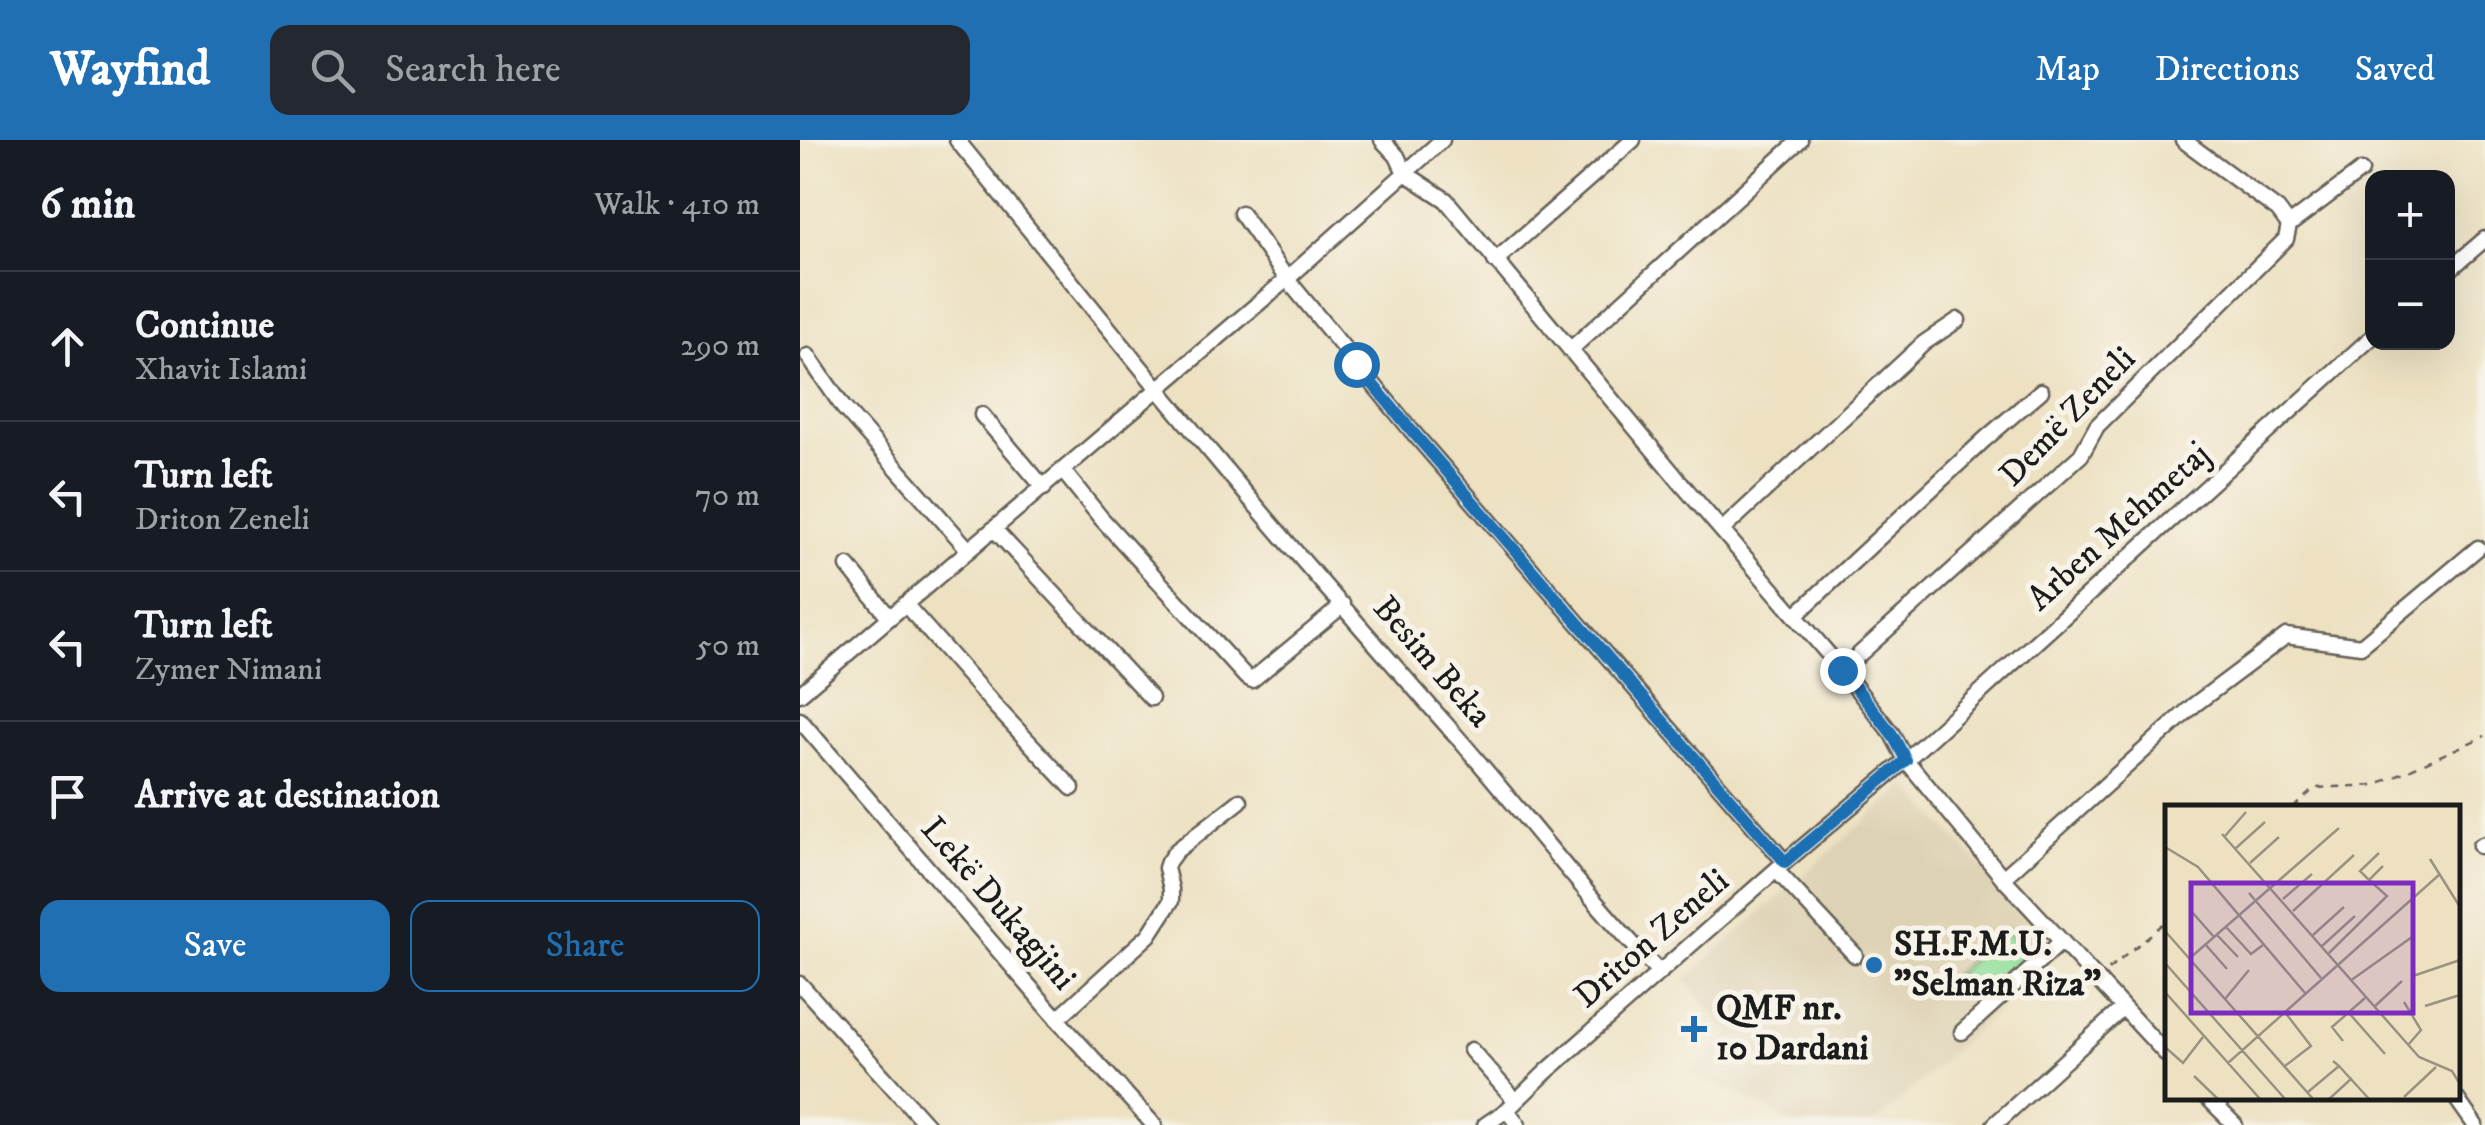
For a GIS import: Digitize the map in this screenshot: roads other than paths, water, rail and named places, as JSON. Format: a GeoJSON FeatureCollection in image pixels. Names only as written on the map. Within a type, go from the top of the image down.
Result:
{"type":"FeatureCollection","features":[{"type":"Feature","properties":{"kind":"street","name":"Besim Beka"},"geometry":{"type":"LineString","coordinates":[[957,140],[1214,456],[1618,929],[1660,973]]}},
{"type":"Feature","properties":{"kind":"street"},"geometry":{"type":"LineString","coordinates":[[1382,140],[1405,173],[1446,200],[1842,670],[1892,734],[1906,760],[2003,878],[2165,1053]]}},
{"type":"Feature","properties":{"kind":"street"},"geometry":{"type":"LineString","coordinates":[[800,694],[1160,389],[1442,140]]}},
{"type":"Feature","properties":{"kind":"street"},"geometry":{"type":"LineString","coordinates":[[1495,261],[1633,140]]}},
{"type":"Feature","properties":{"kind":"street"},"geometry":{"type":"LineString","coordinates":[[1570,350],[1800,140]]}},
{"type":"Feature","properties":{"kind":"street"},"geometry":{"type":"LineString","coordinates":[[2182,140],[2278,210],[2288,232]]}},
{"type":"Feature","properties":{"kind":"street","name":"Demë Zeneli"},"geometry":{"type":"LineString","coordinates":[[1842,670],[2082,455],[2096,426],[2288,232],[2361,171]]}},
{"type":"Feature","properties":{"kind":"street"},"geometry":{"type":"LineString","coordinates":[[1241,213],[1287,279],[1411,430],[1855,955]]}},
{"type":"Feature","properties":{"kind":"street"},"geometry":{"type":"LineString","coordinates":[[2455,266],[2485,239]]}},
{"type":"Feature","properties":{"kind":"street"},"geometry":{"type":"LineString","coordinates":[[1722,530],[1924,344],[1958,320]]}},
{"type":"Feature","properties":{"kind":"street","name":"Arben Mehmetaj"},"geometry":{"type":"LineString","coordinates":[[1906,760],[2365,344]]}},
{"type":"Feature","properties":{"kind":"street"},"geometry":{"type":"LineString","coordinates":[[808,356],[843,407],[968,549]]}},
{"type":"Feature","properties":{"kind":"street"},"geometry":{"type":"LineString","coordinates":[[1796,616],[2042,391]]}},
{"type":"Feature","properties":{"kind":"street"},"geometry":{"type":"LineString","coordinates":[[982,415],[1044,488]]}},
{"type":"Feature","properties":{"kind":"street"},"geometry":{"type":"LineString","coordinates":[[1063,471],[1246,678],[1257,678],[1344,605]]}},
{"type":"Feature","properties":{"kind":"street"},"geometry":{"type":"LineString","coordinates":[[994,529],[1150,698]]}},
{"type":"Feature","properties":{"kind":"street"},"geometry":{"type":"LineString","coordinates":[[2003,878],[2194,704],[2286,636],[2361,646],[2478,548]]}},
{"type":"Feature","properties":{"kind":"street"},"geometry":{"type":"LineString","coordinates":[[848,566],[889,617]]}},
{"type":"Feature","properties":{"kind":"street"},"geometry":{"type":"LineString","coordinates":[[905,604],[1072,788]]}},
{"type":"Feature","properties":{"kind":"street","name":"Lekë Dukagjini"},"geometry":{"type":"LineString","coordinates":[[800,720],[1154,1125]]}},
{"type":"Feature","properties":{"kind":"street","name":"Driton Zeneli"},"geometry":{"type":"LineString","coordinates":[[1485,1125],[1906,760]]}},
{"type":"Feature","properties":{"kind":"street"},"geometry":{"type":"LineString","coordinates":[[1058,1019],[1150,935],[1171,901],[1166,868],[1176,851],[1240,801]]}},
{"type":"Feature","properties":{"kind":"street"},"geometry":{"type":"LineString","coordinates":[[1962,1032],[2061,942]]}},
{"type":"Feature","properties":{"kind":"street"},"geometry":{"type":"LineString","coordinates":[[800,984],[926,1125]]}},
{"type":"Feature","properties":{"kind":"street"},"geometry":{"type":"LineString","coordinates":[[1998,1124],[2122,1008]]}},
{"type":"Feature","properties":{"kind":"street"},"geometry":{"type":"LineString","coordinates":[[1471,1050],[1511,1106],[1518,1125]]}},
{"type":"Feature","properties":{"kind":"street"},"geometry":{"type":"LineString","coordinates":[[2210,1100],[2234,1125]]}},
{"type":"Feature","properties":{"kind":"street"},"geometry":{"type":"LineString","coordinates":[[2457,1100],[2475,1125]]}},
{"type":"Feature","properties":{"kind":"place","name":"SH.F.M.U. \"Selman Riza\""},"geometry":{"type":"Point","coordinates":[1874,965]}},
{"type":"Feature","properties":{"kind":"place","name":"QMF nr. 10 Dardani"},"geometry":{"type":"Point","coordinates":[1694,1029]}}]}
